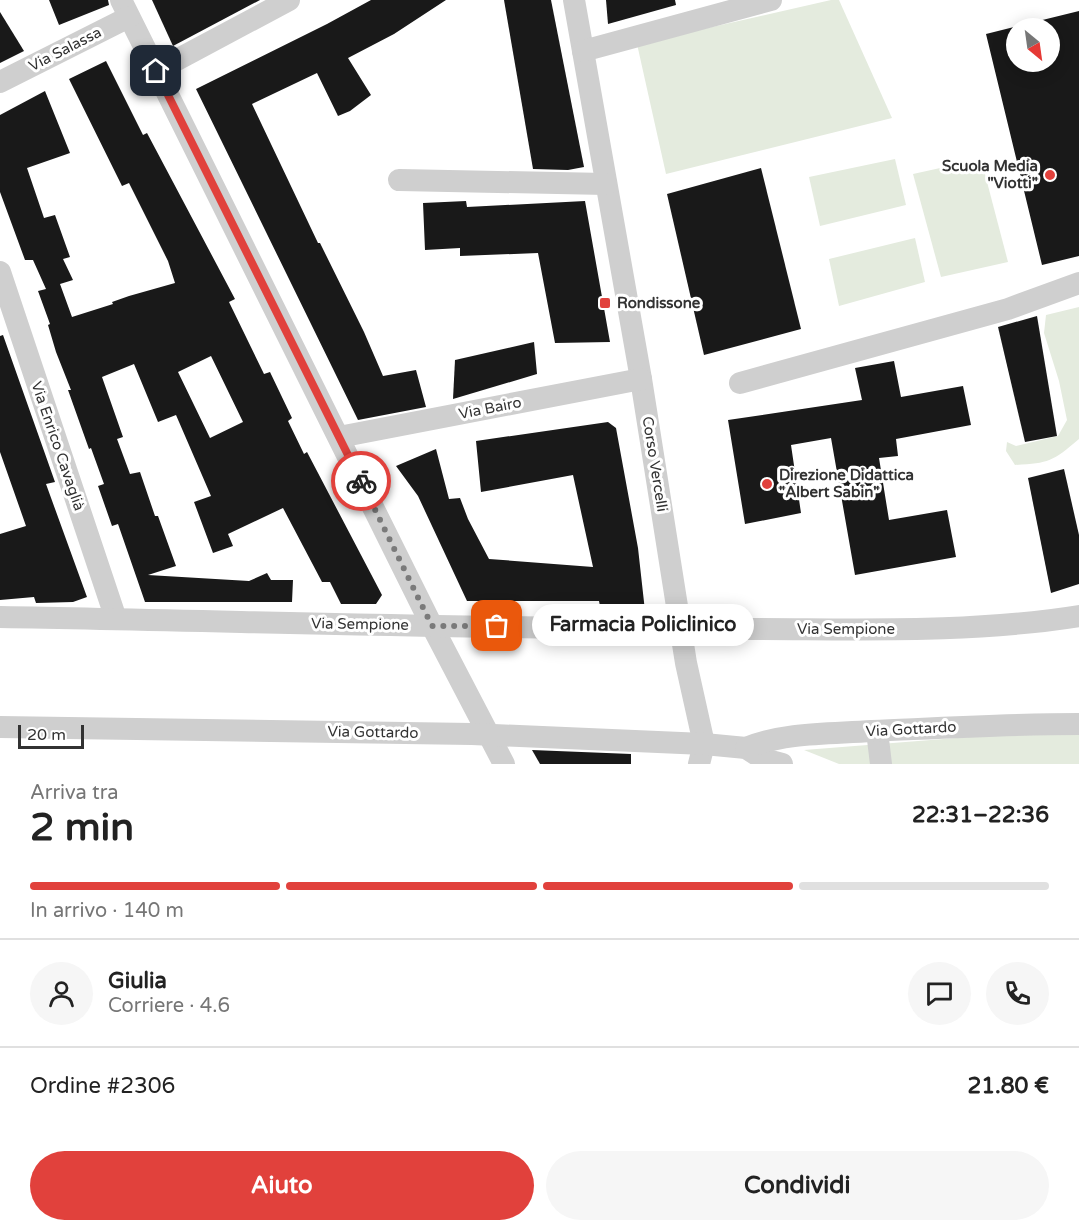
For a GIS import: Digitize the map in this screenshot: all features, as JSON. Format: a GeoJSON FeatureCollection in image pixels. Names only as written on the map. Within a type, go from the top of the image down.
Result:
{"type":"FeatureCollection","features":[{"type":"Feature","properties":{"kind":"street"},"geometry":{"type":"LineString","coordinates":[[156,71],[288,0]]}},
{"type":"Feature","properties":{"kind":"street","name":"Corso Vercelli"},"geometry":{"type":"LineString","coordinates":[[574,0],[640,379],[701,754],[721,764]]}},
{"type":"Feature","properties":{"kind":"street"},"geometry":{"type":"LineString","coordinates":[[583,51],[771,0]]}},
{"type":"Feature","properties":{"kind":"street"},"geometry":{"type":"LineString","coordinates":[[125,8],[432,626],[504,764]]}},
{"type":"Feature","properties":{"kind":"street","name":"Via Salassa"},"geometry":{"type":"LineString","coordinates":[[0,82],[125,8]]}},
{"type":"Feature","properties":{"kind":"street"},"geometry":{"type":"LineString","coordinates":[[399,180],[606,184]]}},
{"type":"Feature","properties":{"kind":"street","name":"Via Enrico Cavaglià"},"geometry":{"type":"LineString","coordinates":[[0,272],[116,619]]}},
{"type":"Feature","properties":{"kind":"street"},"geometry":{"type":"LineString","coordinates":[[740,383],[1008,309],[1079,283]]}},
{"type":"Feature","properties":{"kind":"street","name":"Via Bairo"},"geometry":{"type":"LineString","coordinates":[[339,437],[640,379]]}},
{"type":"Feature","properties":{"kind":"street","name":"Via Sempione"},"geometry":{"type":"LineString","coordinates":[[0,617],[432,626],[935,629],[1022,623],[1079,616]]}},
{"type":"Feature","properties":{"kind":"street","name":"Via Gottardo"},"geometry":{"type":"LineString","coordinates":[[0,727],[488,734],[762,759],[762,741],[799,736],[1008,724],[1079,724]]}},
{"type":"Feature","properties":{"kind":"street"},"geometry":{"type":"LineString","coordinates":[[877,731],[881,764]]}},
{"type":"Feature","properties":{"kind":"shaded area"},"geometry":{"type":"Polygon","coordinates":[[[839,0],[892,118],[666,174],[637,44],[839,0]]]}},
{"type":"Feature","properties":{"kind":"shaded area"},"geometry":{"type":"Polygon","coordinates":[[[895,159],[906,205],[820,226],[809,177],[895,159]]]}},
{"type":"Feature","properties":{"kind":"shaded area"},"geometry":{"type":"Polygon","coordinates":[[[981,159],[1008,262],[941,277],[913,174],[981,159]]]}},
{"type":"Feature","properties":{"kind":"shaded area"},"geometry":{"type":"Polygon","coordinates":[[[915,238],[925,282],[839,306],[829,259],[915,238]]]}},
{"type":"Feature","properties":{"kind":"shaded area"},"geometry":{"type":"Polygon","coordinates":[[[1079,307],[1079,439],[1050,460],[1015,465],[1006,451],[1007,442],[1016,446],[1058,436],[1067,420],[1059,381],[1044,333],[1046,315],[1079,307]]]}},
{"type":"Feature","properties":{"kind":"shaded area"},"geometry":{"type":"Polygon","coordinates":[[[1007,734],[1079,734],[1079,764],[839,764],[804,750],[1007,734]]]}},
{"type":"Feature","properties":{"kind":"building"},"geometry":{"type":"Polygon","coordinates":[[[49,0],[108,0],[109,5],[59,25],[49,0]]]}},
{"type":"Feature","properties":{"kind":"building"},"geometry":{"type":"Polygon","coordinates":[[[152,0],[260,0],[173,46],[152,0]]]}},
{"type":"Feature","properties":{"kind":"building"},"geometry":{"type":"Polygon","coordinates":[[[371,0],[446,0],[394,34],[348,58],[371,95],[350,111],[338,116],[317,73],[252,104],[318,243],[364,332],[383,376],[416,370],[426,407],[358,420],[196,89],[371,0]]]}},
{"type":"Feature","properties":{"kind":"building"},"geometry":{"type":"Polygon","coordinates":[[[504,0],[551,0],[584,167],[568,170],[533,169],[504,0]]]}},
{"type":"Feature","properties":{"kind":"building"},"geometry":{"type":"Polygon","coordinates":[[[606,0],[675,0],[676,5],[608,24],[606,0]]]}},
{"type":"Feature","properties":{"kind":"building","name":"Scuola Media \"Viotti\""},"geometry":{"type":"Polygon","coordinates":[[[1079,11],[1079,256],[1042,265],[986,34],[1006,29],[1006,72],[1060,72],[1060,18],[1051,18],[1079,11]]]}},
{"type":"Feature","properties":{"kind":"building"},"geometry":{"type":"Polygon","coordinates":[[[0,12],[24,51],[0,63],[0,12]]]}},
{"type":"Feature","properties":{"kind":"building"},"geometry":{"type":"Polygon","coordinates":[[[106,61],[143,135],[147,133],[235,299],[229,302],[264,374],[270,372],[292,418],[288,421],[304,454],[307,452],[382,595],[376,604],[341,604],[330,582],[322,582],[283,508],[228,534],[233,546],[213,553],[194,502],[211,496],[176,415],[158,422],[134,364],[102,377],[123,437],[117,439],[130,474],[140,472],[176,566],[148,575],[249,581],[267,573],[271,580],[293,580],[292,602],[145,602],[118,524],[112,526],[98,486],[104,484],[68,390],[71,390],[56,352],[48,325],[50,324],[38,291],[46,289],[33,260],[25,260],[0,192],[0,115],[45,91],[70,153],[27,168],[44,218],[55,215],[70,257],[63,259],[73,280],[60,284],[72,317],[113,304],[112,302],[129,296],[175,283],[168,261],[129,183],[122,186],[69,79],[106,61]],[[211,356],[178,372],[210,438],[243,422],[211,356]]]}},
{"type":"Feature","properties":{"kind":"building"},"geometry":{"type":"Polygon","coordinates":[[[761,168],[801,329],[704,355],[667,194],[761,168]]]}},
{"type":"Feature","properties":{"kind":"building"},"geometry":{"type":"Polygon","coordinates":[[[466,201],[467,207],[585,201],[610,342],[555,343],[538,253],[460,256],[460,248],[425,250],[423,203],[466,201]]]}},
{"type":"Feature","properties":{"kind":"building"},"geometry":{"type":"Polygon","coordinates":[[[1037,316],[1057,436],[1025,442],[998,327],[1037,316]]]}},
{"type":"Feature","properties":{"kind":"building"},"geometry":{"type":"Polygon","coordinates":[[[3,335],[55,482],[46,484],[87,597],[73,602],[36,603],[34,597],[0,600],[0,534],[26,526],[0,452],[0,336],[3,335]]]}},
{"type":"Feature","properties":{"kind":"building"},"geometry":{"type":"Polygon","coordinates":[[[534,342],[537,374],[453,399],[455,360],[534,342]]]}},
{"type":"Feature","properties":{"kind":"building","name":"Direzione Didattica \"Albert Sabin\""},"geometry":{"type":"Polygon","coordinates":[[[894,361],[901,397],[963,386],[971,425],[896,439],[898,456],[879,458],[889,520],[947,510],[956,557],[855,575],[831,438],[791,445],[801,513],[745,524],[728,420],[862,400],[855,368],[894,361]]]}},
{"type":"Feature","properties":{"kind":"building"},"geometry":{"type":"Polygon","coordinates":[[[608,422],[616,428],[638,548],[645,611],[601,611],[599,601],[467,601],[418,496],[396,466],[436,449],[449,499],[460,498],[489,559],[593,567],[573,475],[481,492],[476,441],[608,422]]]}},
{"type":"Feature","properties":{"kind":"building"},"geometry":{"type":"Polygon","coordinates":[[[1064,469],[1079,535],[1079,584],[1051,593],[1028,478],[1064,469]]]}},
{"type":"Feature","properties":{"kind":"building"},"geometry":{"type":"Polygon","coordinates":[[[532,750],[631,754],[631,764],[540,764],[532,750]]]}},
{"type":"Feature","properties":{"kind":"way so far"},"geometry":{"type":"LineString","coordinates":[[361,481],[432,626],[497,626]]}},
{"type":"Feature","properties":{"kind":"place","name":"Scuola Media \"Viotti\""},"geometry":{"type":"Point","coordinates":[1050,175]}},
{"type":"Feature","properties":{"kind":"place","name":"Rondissone"},"geometry":{"type":"Point","coordinates":[605,303]}},
{"type":"Feature","properties":{"kind":"place","name":"Direzione Didattica \"Albert Sabin\""},"geometry":{"type":"Point","coordinates":[767,484]}},
{"type":"Feature","properties":{"kind":"place","name":"Farmacia Policlinico"},"geometry":{"type":"Point","coordinates":[497,626]}},
{"type":"Feature","properties":{"kind":"route"},"geometry":{"type":"LineString","coordinates":[[156,71],[361,481]]}}]}
